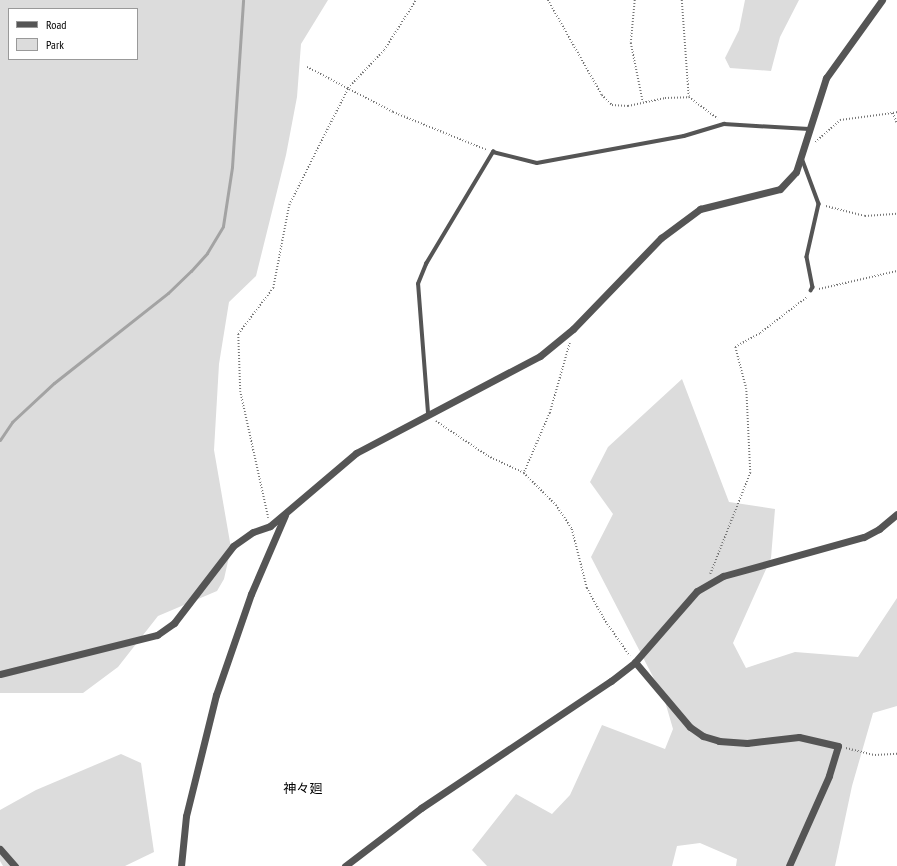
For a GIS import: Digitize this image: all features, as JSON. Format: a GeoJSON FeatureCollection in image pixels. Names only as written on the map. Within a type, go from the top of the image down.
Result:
{"type":"FeatureCollection","features":[{"type":"Feature","properties":{"kind":"street"},"geometry":{"type":"LineString","coordinates":[[0,674],[157,635],[174,623],[233,546],[253,532],[270,526],[356,453],[428,413],[540,356],[572,330],[681,221],[700,209],[780,189],[796,172],[826,78],[882,0]]}},
{"type":"Feature","properties":{"kind":"street"},"geometry":{"type":"LineString","coordinates":[[181,866],[186,816],[221,680],[251,594],[286,512]]}},
{"type":"Feature","properties":{"kind":"street"},"geometry":{"type":"LineString","coordinates":[[345,866],[420,808],[611,681],[634,662],[675,614],[704,587],[722,576],[864,537],[879,529],[897,514]]}},
{"type":"Feature","properties":{"kind":"street"},"geometry":{"type":"LineString","coordinates":[[634,662],[690,726],[703,736],[720,741],[747,743],[799,737],[838,746],[828,776],[789,866]]}},
{"type":"Feature","properties":{"kind":"street"},"geometry":{"type":"LineString","coordinates":[[0,849],[15,866]]}},
{"type":"Feature","properties":{"kind":"lane"},"geometry":{"type":"LineString","coordinates":[[428,413],[418,284],[426,264],[493,152],[537,163],[684,136],[724,124],[809,129]]}},
{"type":"Feature","properties":{"kind":"lane"},"geometry":{"type":"LineString","coordinates":[[801,156],[819,204],[807,257],[814,287],[811,291]]}},
{"type":"Feature","properties":{"kind":"path"},"geometry":{"type":"LineString","coordinates":[[270,526],[240,392],[238,334],[273,288],[289,205],[348,88],[384,50],[416,0]]}},
{"type":"Feature","properties":{"kind":"path"},"geometry":{"type":"LineString","coordinates":[[548,0],[602,95],[612,105],[643,103],[689,97],[724,124]]}},
{"type":"Feature","properties":{"kind":"path"},"geometry":{"type":"LineString","coordinates":[[635,0],[631,43],[643,103]]}},
{"type":"Feature","properties":{"kind":"path"},"geometry":{"type":"LineString","coordinates":[[682,0],[689,97]]}},
{"type":"Feature","properties":{"kind":"path"},"geometry":{"type":"LineString","coordinates":[[308,68],[393,112],[493,152]]}},
{"type":"Feature","properties":{"kind":"path"},"geometry":{"type":"LineString","coordinates":[[893,112],[897,123]]}},
{"type":"Feature","properties":{"kind":"path"},"geometry":{"type":"LineString","coordinates":[[813,146],[840,120],[897,112]]}},
{"type":"Feature","properties":{"kind":"path"},"geometry":{"type":"LineString","coordinates":[[819,204],[865,216],[897,214]]}},
{"type":"Feature","properties":{"kind":"path"},"geometry":{"type":"LineString","coordinates":[[704,587],[750,473],[746,389],[735,347],[760,333],[807,297],[811,291],[897,271]]}},
{"type":"Feature","properties":{"kind":"path"},"geometry":{"type":"LineString","coordinates":[[524,473],[550,413],[572,330]]}},
{"type":"Feature","properties":{"kind":"path"},"geometry":{"type":"LineString","coordinates":[[428,413],[469,444],[524,473],[556,505],[572,529],[587,588],[604,619],[634,662]]}},
{"type":"Feature","properties":{"kind":"path"},"geometry":{"type":"LineString","coordinates":[[838,746],[875,755],[897,754]]}},
{"type":"Feature","properties":{"kind":"green space"},"geometry":{"type":"Polygon","coordinates":[[[0,0],[328,0],[301,44],[297,97],[286,155],[256,276],[229,302],[219,364],[214,450],[231,548],[224,579],[217,591],[158,616],[118,667],[83,693],[0,693],[0,0]]]}},
{"type":"Feature","properties":{"kind":"green space"},"geometry":{"type":"Polygon","coordinates":[[[745,0],[799,0],[780,37],[771,71],[730,68],[725,58],[739,30],[745,0]]]}},
{"type":"Feature","properties":{"kind":"green space"},"geometry":{"type":"Polygon","coordinates":[[[682,379],[729,502],[775,509],[771,558],[733,643],[746,668],[795,652],[858,657],[897,598],[897,706],[873,713],[852,786],[835,866],[736,866],[737,859],[700,843],[677,846],[672,866],[487,866],[472,850],[516,794],[552,814],[570,795],[602,725],[665,749],[673,729],[664,698],[591,557],[613,514],[590,482],[608,447],[682,379]]]}},
{"type":"Feature","properties":{"kind":"green space"},"geometry":{"type":"Polygon","coordinates":[[[121,754],[141,763],[154,852],[125,866],[3,866],[0,861],[0,810],[36,790],[121,754]]]}},
{"type":"Feature","properties":{"kind":"waterway"},"geometry":{"type":"LineString","coordinates":[[0,440],[12,422],[54,383],[168,293],[191,271],[207,253],[223,226],[232,167],[243,0]]}},
{"type":"Feature","properties":{"kind":"district","name":"神々廻"},"geometry":{"type":"Point","coordinates":[303,789]}}]}
